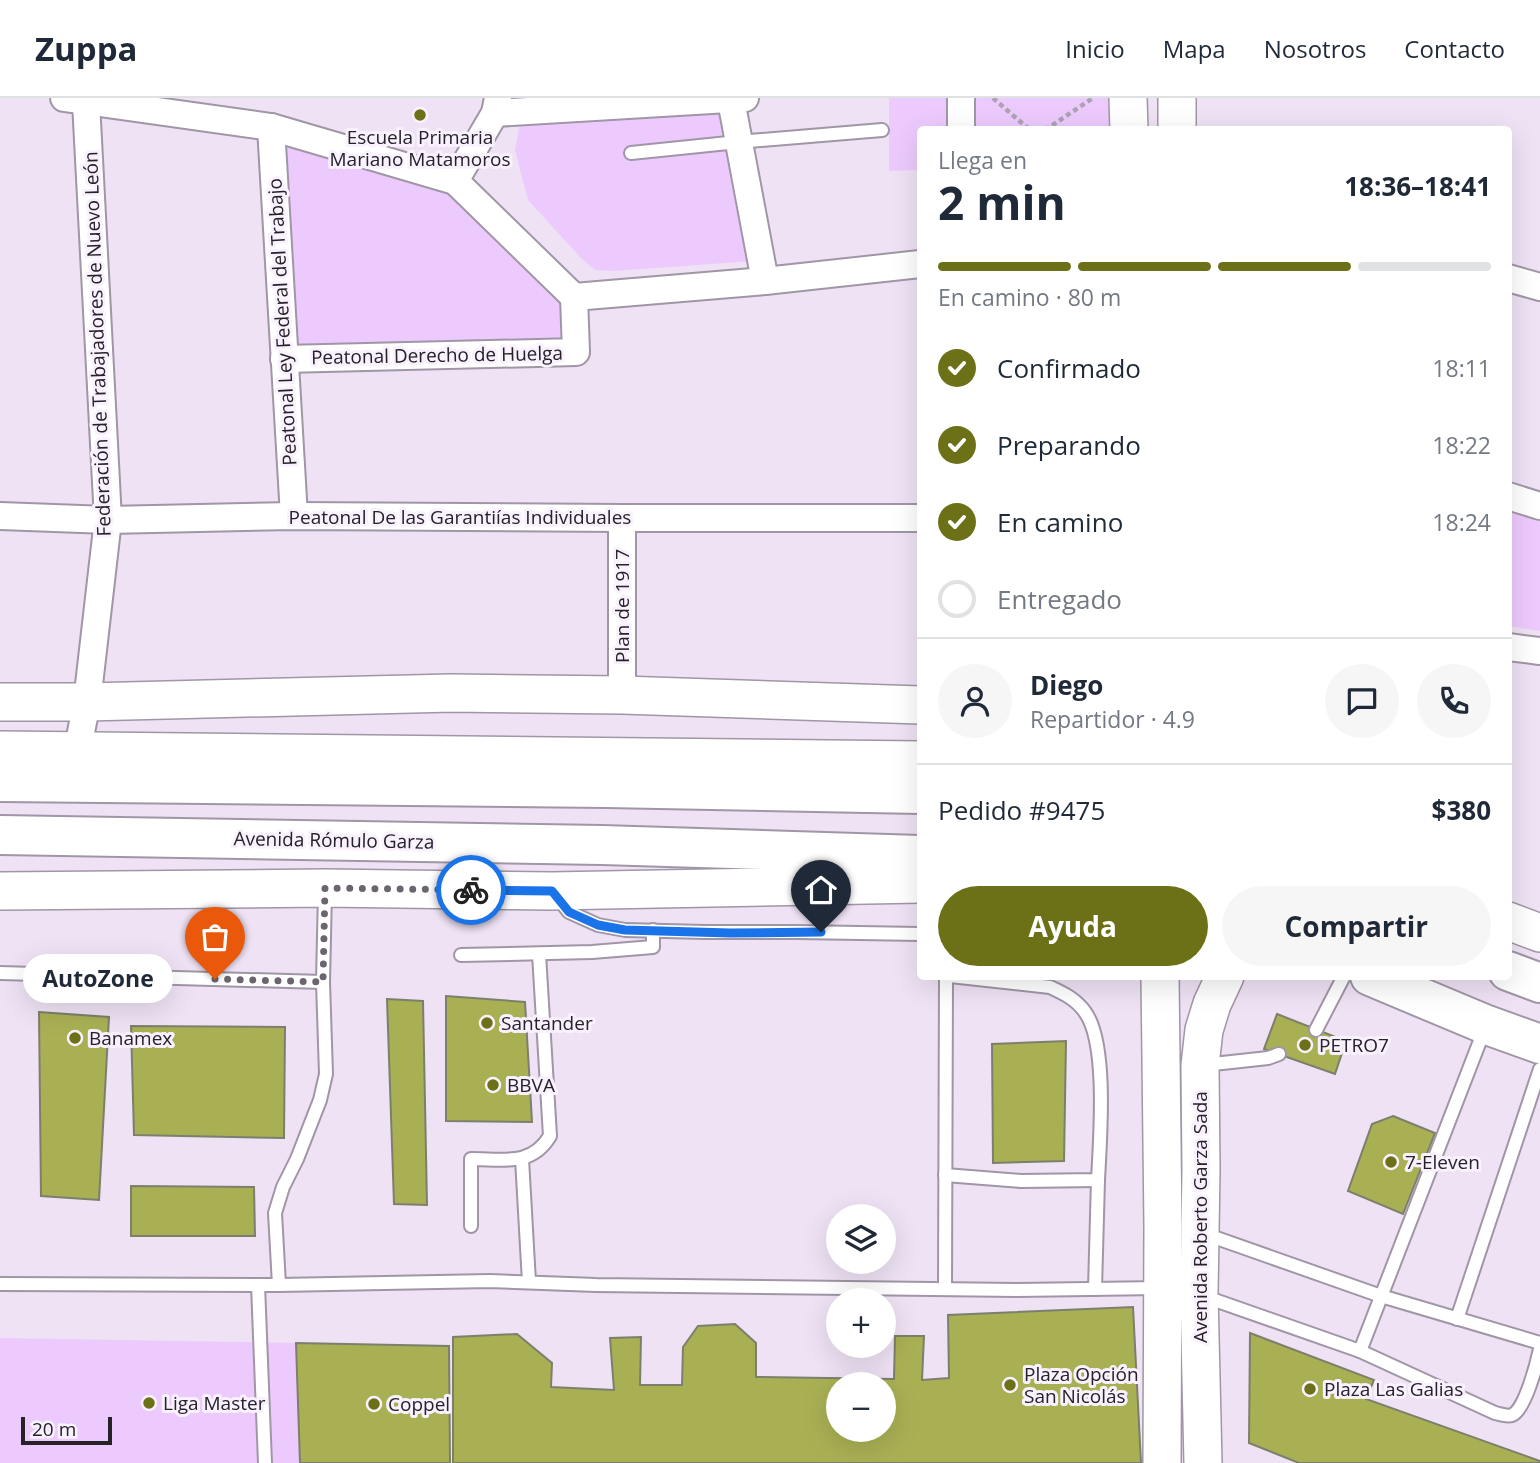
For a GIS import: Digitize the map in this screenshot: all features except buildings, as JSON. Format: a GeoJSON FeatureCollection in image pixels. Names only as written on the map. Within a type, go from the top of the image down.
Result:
{"type":"FeatureCollection","features":[{"type":"Feature","properties":{"kind":"main road"},"geometry":{"type":"LineString","coordinates":[[0,782],[917,794]]}},
{"type":"Feature","properties":{"kind":"main road","name":"Avenida Rómulo Garza"},"geometry":{"type":"LineString","coordinates":[[0,835],[602,845],[917,855]]}},
{"type":"Feature","properties":{"kind":"main road"},"geometry":{"type":"LineString","coordinates":[[1512,972],[1540,983]]}},
{"type":"Feature","properties":{"kind":"main road"},"geometry":{"type":"LineString","coordinates":[[1380,980],[1540,1044]]}},
{"type":"Feature","properties":{"kind":"street"},"geometry":{"type":"LineString","coordinates":[[961,98],[961,126]]}},
{"type":"Feature","properties":{"kind":"street"},"geometry":{"type":"LineString","coordinates":[[1128,98],[1129,126]]}},
{"type":"Feature","properties":{"kind":"street"},"geometry":{"type":"LineString","coordinates":[[1177,98],[1177,126]]}},
{"type":"Feature","properties":{"kind":"street"},"geometry":{"type":"LineString","coordinates":[[455,181],[496,105],[738,99],[738,142],[765,281]]}},
{"type":"Feature","properties":{"kind":"street"},"geometry":{"type":"LineString","coordinates":[[75,100],[271,127],[455,181],[574,298],[917,264]]}},
{"type":"Feature","properties":{"kind":"street","name":"Federación de Trabajadores de Nuevo León"},"geometry":{"type":"LineString","coordinates":[[75,100],[108,520],[87,702],[77,752]]}},
{"type":"Feature","properties":{"kind":"street","name":"Peatonal Ley Federal del Trabajo"},"geometry":{"type":"LineString","coordinates":[[271,127],[294,516]]}},
{"type":"Feature","properties":{"kind":"street"},"geometry":{"type":"LineString","coordinates":[[1512,279],[1540,287]]}},
{"type":"Feature","properties":{"kind":"street","name":"Peatonal Derecho de Huelga"},"geometry":{"type":"LineString","coordinates":[[284,359],[576,352],[574,298]]}},
{"type":"Feature","properties":{"kind":"street"},"geometry":{"type":"LineString","coordinates":[[1512,497],[1540,506]]}},
{"type":"Feature","properties":{"kind":"street","name":"Peatonal De las Garantiías Individuales"},"geometry":{"type":"LineString","coordinates":[[0,516],[108,520],[294,516],[917,518]]}},
{"type":"Feature","properties":{"kind":"street","name":"Plan de 1917"},"geometry":{"type":"LineString","coordinates":[[622,518],[622,695]]}},
{"type":"Feature","properties":{"kind":"street"},"geometry":{"type":"LineString","coordinates":[[1512,648],[1540,651]]}},
{"type":"Feature","properties":{"kind":"street"},"geometry":{"type":"LineString","coordinates":[[0,702],[451,693],[622,695],[917,705]]}},
{"type":"Feature","properties":{"kind":"street"},"geometry":{"type":"LineString","coordinates":[[0,750],[917,760]]}},
{"type":"Feature","properties":{"kind":"street"},"geometry":{"type":"LineString","coordinates":[[0,891],[325,888],[552,891],[917,884]]}},
{"type":"Feature","properties":{"kind":"street"},"geometry":{"type":"LineString","coordinates":[[1512,922],[1540,933]]}},
{"type":"Feature","properties":{"kind":"street","name":"Avenida Roberto Garza Sada"},"geometry":{"type":"LineString","coordinates":[[1161,980],[1181,1064],[1181,1291],[1163,1463]]}},
{"type":"Feature","properties":{"kind":"street","name":"Avenida Roberto Garza Sada"},"geometry":{"type":"LineString","coordinates":[[1181,1064],[1204,1030],[1223,980]]}},
{"type":"Feature","properties":{"kind":"street","name":"Avenida Roberto Garza Sada"},"geometry":{"type":"LineString","coordinates":[[1181,1291],[1203,1463]]}},
{"type":"Feature","properties":{"kind":"lane"},"geometry":{"type":"LineString","coordinates":[[631,153],[882,130]]}},
{"type":"Feature","properties":{"kind":"lane"},"geometry":{"type":"LineString","coordinates":[[279,1285],[275,1213],[283,1187],[320,1100],[326,1074],[323,982],[325,888]]}},
{"type":"Feature","properties":{"kind":"lane"},"geometry":{"type":"LineString","coordinates":[[552,891],[569,912],[598,925],[625,930],[917,934]]}},
{"type":"Feature","properties":{"kind":"lane"},"geometry":{"type":"LineString","coordinates":[[461,955],[592,952],[653,947],[653,930]]}},
{"type":"Feature","properties":{"kind":"lane"},"geometry":{"type":"LineString","coordinates":[[471,1226],[471,1159],[522,1159],[542,1148],[550,1136],[539,954]]}},
{"type":"Feature","properties":{"kind":"lane"},"geometry":{"type":"LineString","coordinates":[[0,973],[323,982]]}},
{"type":"Feature","properties":{"kind":"lane"},"geometry":{"type":"LineString","coordinates":[[945,1289],[948,980]]}},
{"type":"Feature","properties":{"kind":"lane"},"geometry":{"type":"LineString","coordinates":[[985,980],[1050,987],[1065,993],[1086,1013],[1094,1030],[1101,1097],[1095,1289]]}},
{"type":"Feature","properties":{"kind":"lane"},"geometry":{"type":"LineString","coordinates":[[1316,1030],[1342,980]]}},
{"type":"Feature","properties":{"kind":"lane"},"geometry":{"type":"LineString","coordinates":[[1360,1351],[1487,1025]]}},
{"type":"Feature","properties":{"kind":"lane"},"geometry":{"type":"LineString","coordinates":[[1181,1064],[1268,1058],[1279,1054]]}},
{"type":"Feature","properties":{"kind":"lane"},"geometry":{"type":"LineString","coordinates":[[1457,1319],[1540,1069]]}},
{"type":"Feature","properties":{"kind":"lane"},"geometry":{"type":"LineString","coordinates":[[522,1159],[529,1282]]}},
{"type":"Feature","properties":{"kind":"lane"},"geometry":{"type":"LineString","coordinates":[[945,1175],[1021,1181],[1098,1180]]}},
{"type":"Feature","properties":{"kind":"lane"},"geometry":{"type":"LineString","coordinates":[[1181,1229],[1381,1296],[1540,1343]]}},
{"type":"Feature","properties":{"kind":"lane"},"geometry":{"type":"LineString","coordinates":[[0,1284],[279,1285],[490,1281],[1181,1291],[1360,1351],[1495,1413],[1511,1415],[1525,1398],[1540,1349]]}},
{"type":"Feature","properties":{"kind":"lane"},"geometry":{"type":"LineString","coordinates":[[258,1285],[265,1463]]}},
{"type":"Feature","properties":{"kind":"path"},"geometry":{"type":"LineString","coordinates":[[993,98],[1025,126]]}},
{"type":"Feature","properties":{"kind":"path"},"geometry":{"type":"LineString","coordinates":[[1051,126],[1093,98]]}},
{"type":"Feature","properties":{"kind":"shaded area"},"geometry":{"type":"Polygon","coordinates":[[[889,98],[1116,98],[1117,126],[917,126],[917,170],[889,171],[889,98]]]}},
{"type":"Feature","properties":{"kind":"shaded area"},"geometry":{"type":"Polygon","coordinates":[[[725,107],[754,261],[595,270],[528,200],[515,150],[521,119],[725,107]]]}},
{"type":"Feature","properties":{"kind":"shaded area"},"geometry":{"type":"Polygon","coordinates":[[[279,137],[449,189],[564,301],[568,346],[298,346],[279,137]]]}},
{"type":"Feature","properties":{"kind":"shaded area"},"geometry":{"type":"Polygon","coordinates":[[[1512,502],[1540,513],[1540,631],[1512,626],[1512,502]]]}},
{"type":"Feature","properties":{"kind":"shaded area","name":"Liga Master"},"geometry":{"type":"Polygon","coordinates":[[[0,1338],[296,1343],[300,1463],[0,1463],[0,1338]]]}},
{"type":"Feature","properties":{"kind":"way so far"},"geometry":{"type":"LineString","coordinates":[[215,979],[323,982],[325,888],[471,890]]}},
{"type":"Feature","properties":{"kind":"place","name":"Escuela Primaria Mariano Matamoros"},"geometry":{"type":"Point","coordinates":[420,115]}},
{"type":"Feature","properties":{"kind":"place","name":"AutoZone"},"geometry":{"type":"Point","coordinates":[215,979]}},
{"type":"Feature","properties":{"kind":"place","name":"Santander"},"geometry":{"type":"Point","coordinates":[487,1023]}},
{"type":"Feature","properties":{"kind":"place","name":"Banamex"},"geometry":{"type":"Point","coordinates":[75,1038]}},
{"type":"Feature","properties":{"kind":"place","name":"PETRO7"},"geometry":{"type":"Point","coordinates":[1305,1045]}},
{"type":"Feature","properties":{"kind":"place","name":"BBVA"},"geometry":{"type":"Point","coordinates":[493,1085]}},
{"type":"Feature","properties":{"kind":"place","name":"7-Eleven"},"geometry":{"type":"Point","coordinates":[1391,1162]}},
{"type":"Feature","properties":{"kind":"place","name":"Plaza Opción San Nicolás"},"geometry":{"type":"Point","coordinates":[1010,1385]}},
{"type":"Feature","properties":{"kind":"place","name":"Plaza Las Galias"},"geometry":{"type":"Point","coordinates":[1310,1389]}},
{"type":"Feature","properties":{"kind":"place","name":"Liga Master"},"geometry":{"type":"Point","coordinates":[149,1403]}},
{"type":"Feature","properties":{"kind":"place","name":"Coppel"},"geometry":{"type":"Point","coordinates":[374,1404]}},
{"type":"Feature","properties":{"kind":"route"},"geometry":{"type":"LineString","coordinates":[[471,890],[552,891],[569,912],[598,925],[625,930],[821,932]]}}]}
